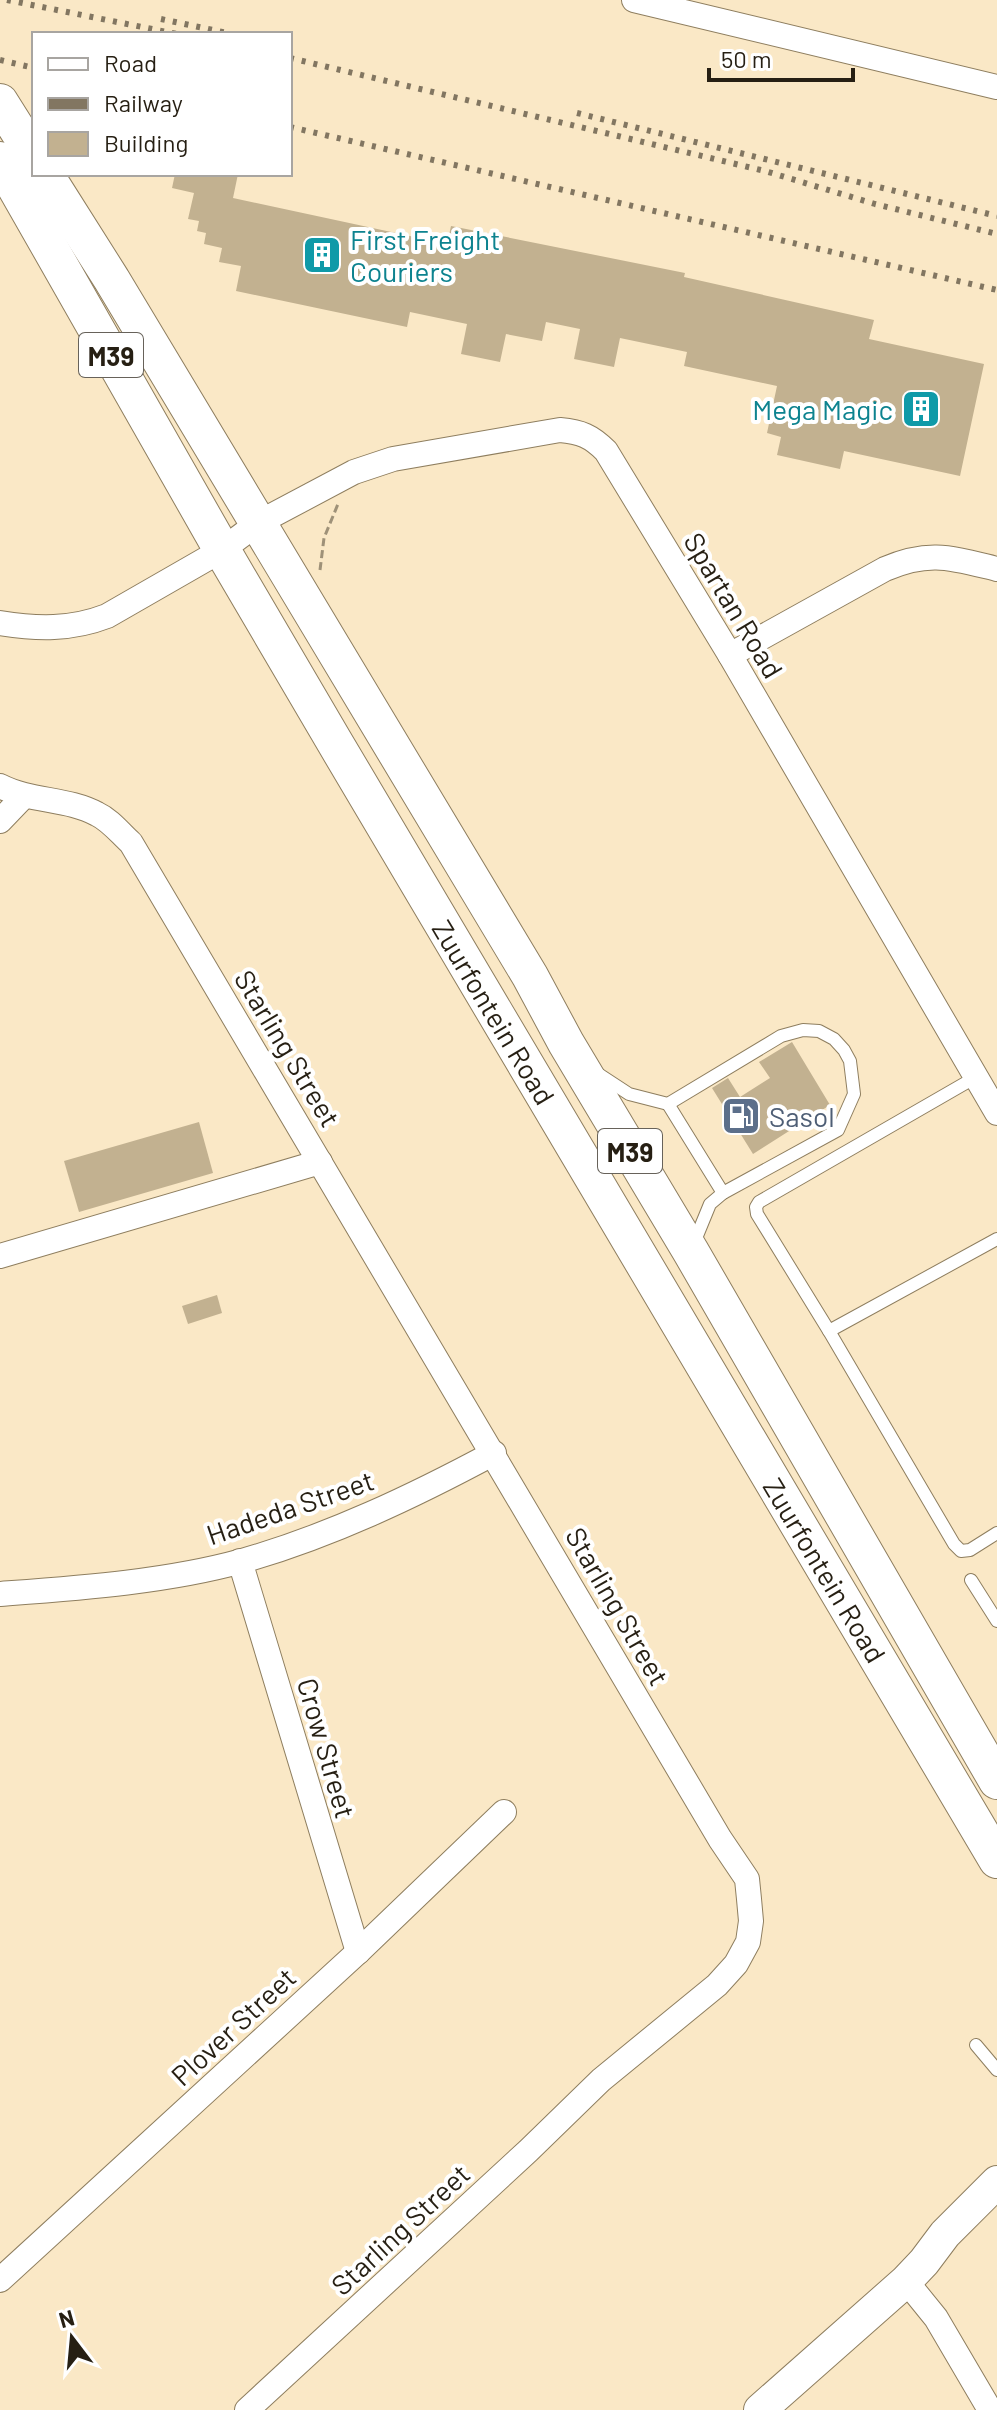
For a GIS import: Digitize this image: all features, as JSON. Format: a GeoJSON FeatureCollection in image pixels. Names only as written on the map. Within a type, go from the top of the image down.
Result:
{"type":"FeatureCollection","features":[{"type":"Feature","properties":{"kind":"main road"},"geometry":{"type":"LineString","coordinates":[[0,102],[32,153]]}},
{"type":"Feature","properties":{"kind":"main road","name":"Zuurfontein Road"},"geometry":{"type":"LineString","coordinates":[[0,160],[222,550],[997,1860]]}},
{"type":"Feature","properties":{"kind":"main road","name":"Zuurfontein Road"},"geometry":{"type":"LineString","coordinates":[[46,176],[112,280],[522,963],[997,1781]]}},
{"type":"Feature","properties":{"kind":"main road"},"geometry":{"type":"LineString","coordinates":[[915,2271],[945,2234],[997,2182]]}},
{"type":"Feature","properties":{"kind":"main road"},"geometry":{"type":"LineString","coordinates":[[760,2410],[997,2202]]}},
{"type":"Feature","properties":{"kind":"street"},"geometry":{"type":"LineString","coordinates":[[634,0],[997,87]]}},
{"type":"Feature","properties":{"kind":"street","name":"Spartan Road"},"geometry":{"type":"LineString","coordinates":[[5,629],[88,623],[128,605],[222,550],[258,523],[354,472],[393,459],[495,440],[560,430],[581,432],[593,438],[606,451],[730,655],[997,1113]]}},
{"type":"Feature","properties":{"kind":"street"},"geometry":{"type":"LineString","coordinates":[[730,655],[910,558],[930,556],[997,569]]}},
{"type":"Feature","properties":{"kind":"street","name":"Starling Street"},"geometry":{"type":"LineString","coordinates":[[0,786],[24,796],[92,811],[101,815],[131,843],[720,1839],[747,1879],[751,1921],[748,1942],[736,1964],[717,1985],[601,2080],[247,2410]]}},
{"type":"Feature","properties":{"kind":"street"},"geometry":{"type":"LineString","coordinates":[[0,821],[24,796]]}},
{"type":"Feature","properties":{"kind":"street"},"geometry":{"type":"LineString","coordinates":[[0,1256],[320,1162]]}},
{"type":"Feature","properties":{"kind":"street","name":"Hadeda Street"},"geometry":{"type":"LineString","coordinates":[[0,1594],[86,1588],[240,1561],[373,1513],[441,1482],[494,1453]]}},
{"type":"Feature","properties":{"kind":"street","name":"Crow Street"},"geometry":{"type":"LineString","coordinates":[[240,1561],[358,1952]]}},
{"type":"Feature","properties":{"kind":"street","name":"Plover Street"},"geometry":{"type":"LineString","coordinates":[[0,2280],[358,1952],[504,1812]]}},
{"type":"Feature","properties":{"kind":"street"},"geometry":{"type":"LineString","coordinates":[[915,2271],[936,2318],[990,2410]]}},
{"type":"Feature","properties":{"kind":"lane"},"geometry":{"type":"LineString","coordinates":[[668,1104],[781,1036],[803,1030],[819,1031],[834,1039],[850,1061],[854,1094],[838,1130],[723,1193],[710,1204],[691,1252]]}},
{"type":"Feature","properties":{"kind":"lane"},"geometry":{"type":"LineString","coordinates":[[566,1043],[608,1082],[629,1094],[668,1104],[723,1193]]}},
{"type":"Feature","properties":{"kind":"lane"},"geometry":{"type":"LineString","coordinates":[[976,1077],[759,1202],[756,1207],[763,1224],[954,1544],[961,1551],[970,1550],[997,1533]]}},
{"type":"Feature","properties":{"kind":"lane"},"geometry":{"type":"LineString","coordinates":[[829,1331],[993,1241],[997,1256]]}},
{"type":"Feature","properties":{"kind":"lane"},"geometry":{"type":"LineString","coordinates":[[971,1580],[997,1621]]}},
{"type":"Feature","properties":{"kind":"lane"},"geometry":{"type":"LineString","coordinates":[[976,2045],[997,2070]]}},
{"type":"Feature","properties":{"kind":"path"},"geometry":{"type":"LineString","coordinates":[[320,573],[324,538],[354,472]]}},
{"type":"Feature","properties":{"kind":"building"},"geometry":{"type":"Polygon","coordinates":[[[175,176],[238,176],[233,198],[447,244],[451,226],[685,273],[684,277],[874,320],[869,339],[984,364],[960,476],[844,451],[840,469],[777,455],[781,437],[767,433],[777,386],[684,366],[687,352],[620,338],[614,367],[574,359],[580,329],[546,322],[542,341],[506,334],[500,362],[461,354],[467,324],[410,312],[407,327],[236,291],[241,266],[219,262],[222,248],[204,244],[206,233],[197,231],[199,221],[188,219],[194,193],[172,188],[175,176]]]}},
{"type":"Feature","properties":{"kind":"building"},"geometry":{"type":"Polygon","coordinates":[[[792,1042],[830,1105],[753,1154],[712,1088],[728,1078],[740,1097],[770,1078],[759,1062],[792,1042]]]}},
{"type":"Feature","properties":{"kind":"building"},"geometry":{"type":"Polygon","coordinates":[[[199,1122],[213,1173],[79,1212],[64,1161],[199,1122]]]}},
{"type":"Feature","properties":{"kind":"building"},"geometry":{"type":"Polygon","coordinates":[[[217,1295],[222,1313],[188,1324],[182,1306],[217,1295]]]}},
{"type":"Feature","properties":{"kind":"railway"},"geometry":{"type":"LineString","coordinates":[[7,0],[167,32]]}},
{"type":"Feature","properties":{"kind":"railway"},"geometry":{"type":"LineString","coordinates":[[161,19],[223,32]]}},
{"type":"Feature","properties":{"kind":"railway"},"geometry":{"type":"LineString","coordinates":[[292,58],[765,171],[875,204],[997,234]]}},
{"type":"Feature","properties":{"kind":"railway"},"geometry":{"type":"LineString","coordinates":[[0,60],[32,68]]}},
{"type":"Feature","properties":{"kind":"railway"},"geometry":{"type":"LineString","coordinates":[[577,113],[997,216]]}},
{"type":"Feature","properties":{"kind":"railway"},"geometry":{"type":"LineString","coordinates":[[292,127],[997,290]]}},
{"type":"Feature","properties":{"kind":"place","name":"First Freight Couriers"},"geometry":{"type":"Point","coordinates":[322,255]}},
{"type":"Feature","properties":{"kind":"place","name":"Mega Magic"},"geometry":{"type":"Point","coordinates":[921,409]}},
{"type":"Feature","properties":{"kind":"place","name":"Sasol"},"geometry":{"type":"Point","coordinates":[741,1116]}}]}
